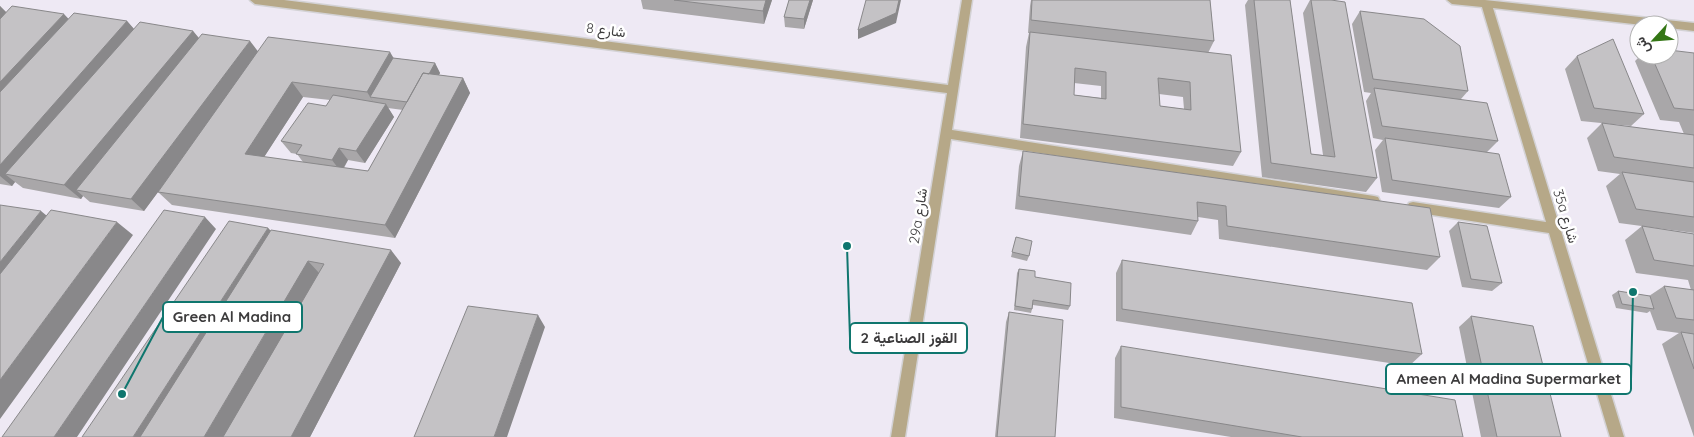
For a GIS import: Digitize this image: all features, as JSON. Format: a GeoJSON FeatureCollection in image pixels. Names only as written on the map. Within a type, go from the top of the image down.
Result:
{"type":"FeatureCollection","features":[{"type":"Feature","properties":{"kind":"lane","name":"شارع 8"},"geometry":{"type":"LineString","coordinates":[[256,0],[953,90]]}},
{"type":"Feature","properties":{"kind":"lane","name":"29a شارع"},"geometry":{"type":"LineString","coordinates":[[898,437],[967,0]]}},
{"type":"Feature","properties":{"kind":"lane"},"geometry":{"type":"LineString","coordinates":[[1452,0],[1694,27]]}},
{"type":"Feature","properties":{"kind":"lane","name":"35a شارع"},"geometry":{"type":"LineString","coordinates":[[1486,4],[1617,437]]}},
{"type":"Feature","properties":{"kind":"lane"},"geometry":{"type":"LineString","coordinates":[[946,134],[1554,229]]}},
{"type":"Feature","properties":{"kind":"shaded area"},"geometry":{"type":"Polygon","coordinates":[[[0,0],[1694,0],[1694,437],[0,437],[0,0]]]}},
{"type":"Feature","properties":{"kind":"building"},"geometry":{"type":"Polygon","coordinates":[[[674,0],[766,0],[763,11],[674,0]]]}},
{"type":"Feature","properties":{"kind":"building"},"geometry":{"type":"Polygon","coordinates":[[[789,0],[810,0],[804,19],[784,17],[789,0]]]}},
{"type":"Feature","properties":{"kind":"building"},"geometry":{"type":"Polygon","coordinates":[[[866,0],[899,0],[896,13],[858,30],[866,0]]]}},
{"type":"Feature","properties":{"kind":"building"},"geometry":{"type":"Polygon","coordinates":[[[1032,0],[1210,0],[1214,41],[1031,20],[1032,0]]]}},
{"type":"Feature","properties":{"kind":"building"},"geometry":{"type":"Polygon","coordinates":[[[1254,0],[1290,0],[1311,154],[1335,157],[1311,0],[1345,2],[1377,178],[1271,163],[1254,0]]]}},
{"type":"Feature","properties":{"kind":"building"},"geometry":{"type":"Polygon","coordinates":[[[12,6],[64,14],[0,82],[0,19],[12,6]]]}},
{"type":"Feature","properties":{"kind":"building"},"geometry":{"type":"Polygon","coordinates":[[[1360,11],[1424,19],[1460,46],[1468,91],[1373,79],[1360,11]]]}},
{"type":"Feature","properties":{"kind":"building"},"geometry":{"type":"Polygon","coordinates":[[[74,13],[127,21],[0,165],[0,92],[74,13]]]}},
{"type":"Feature","properties":{"kind":"building"},"geometry":{"type":"Polygon","coordinates":[[[140,22],[193,31],[64,185],[5,174],[140,22]]]}},
{"type":"Feature","properties":{"kind":"building"},"geometry":{"type":"Polygon","coordinates":[[[1030,32],[1231,55],[1241,152],[1023,124],[1030,32]],[[1075,68],[1074,95],[1106,99],[1106,72],[1075,68]],[[1158,78],[1160,106],[1191,110],[1190,82],[1158,78]]]}},
{"type":"Feature","properties":{"kind":"building"},"geometry":{"type":"Polygon","coordinates":[[[202,34],[250,41],[131,199],[76,190],[202,34]]]}},
{"type":"Feature","properties":{"kind":"building"},"geometry":{"type":"Polygon","coordinates":[[[268,37],[390,52],[367,92],[292,82],[245,154],[368,171],[423,73],[463,78],[385,225],[158,192],[268,37]]]}},
{"type":"Feature","properties":{"kind":"building"},"geometry":{"type":"Polygon","coordinates":[[[1613,39],[1644,114],[1594,108],[1577,56],[1613,39]]]}},
{"type":"Feature","properties":{"kind":"building"},"geometry":{"type":"Polygon","coordinates":[[[1679,51],[1694,53],[1694,110],[1674,108],[1655,65],[1679,65],[1679,51]]]}},
{"type":"Feature","properties":{"kind":"building"},"geometry":{"type":"Polygon","coordinates":[[[393,58],[435,63],[429,74],[423,73],[407,102],[370,97],[393,58]]]}},
{"type":"Feature","properties":{"kind":"building"},"geometry":{"type":"Polygon","coordinates":[[[1374,88],[1487,103],[1498,141],[1382,126],[1374,88]]]}},
{"type":"Feature","properties":{"kind":"building"},"geometry":{"type":"Polygon","coordinates":[[[333,95],[386,104],[356,151],[339,148],[332,160],[296,154],[302,145],[281,141],[308,103],[326,106],[333,95]]]}},
{"type":"Feature","properties":{"kind":"building"},"geometry":{"type":"Polygon","coordinates":[[[1602,123],[1694,135],[1694,168],[1614,157],[1602,123]]]}},
{"type":"Feature","properties":{"kind":"building"},"geometry":{"type":"Polygon","coordinates":[[[1385,138],[1499,154],[1511,197],[1392,180],[1385,138]]]}},
{"type":"Feature","properties":{"kind":"building"},"geometry":{"type":"Polygon","coordinates":[[[1023,151],[1430,208],[1440,257],[1227,226],[1226,206],[1197,202],[1198,221],[1019,196],[1023,151]]]}},
{"type":"Feature","properties":{"kind":"building"},"geometry":{"type":"Polygon","coordinates":[[[1622,172],[1694,182],[1694,217],[1636,209],[1622,172]]]}},
{"type":"Feature","properties":{"kind":"building"},"geometry":{"type":"Polygon","coordinates":[[[0,205],[41,211],[0,262],[0,205]]]}},
{"type":"Feature","properties":{"kind":"building"},"geometry":{"type":"Polygon","coordinates":[[[51,210],[117,222],[0,380],[0,274],[51,210]]]}},
{"type":"Feature","properties":{"kind":"building"},"geometry":{"type":"Polygon","coordinates":[[[164,210],[205,217],[54,437],[2,437],[164,210]]]}},
{"type":"Feature","properties":{"kind":"building"},"geometry":{"type":"Polygon","coordinates":[[[229,221],[268,228],[133,437],[82,437],[229,221]]]}},
{"type":"Feature","properties":{"kind":"building"},"geometry":{"type":"Polygon","coordinates":[[[1458,222],[1487,226],[1502,283],[1471,279],[1458,222]]]}},
{"type":"Feature","properties":{"kind":"building"},"geometry":{"type":"Polygon","coordinates":[[[1642,226],[1694,234],[1694,266],[1654,260],[1642,226]]]}},
{"type":"Feature","properties":{"kind":"building"},"geometry":{"type":"Polygon","coordinates":[[[271,230],[391,250],[291,437],[223,437],[324,264],[308,261],[204,437],[140,437],[271,230]]]}},
{"type":"Feature","properties":{"kind":"building"},"geometry":{"type":"Polygon","coordinates":[[[1016,237],[1032,241],[1029,256],[1012,252],[1016,237]]]}},
{"type":"Feature","properties":{"kind":"building"},"geometry":{"type":"Polygon","coordinates":[[[1122,260],[1412,303],[1422,354],[1122,309],[1122,260]]]}},
{"type":"Feature","properties":{"kind":"building"},"geometry":{"type":"Polygon","coordinates":[[[1019,269],[1035,271],[1035,277],[1071,283],[1070,306],[1033,300],[1032,309],[1015,306],[1019,269]]]}},
{"type":"Feature","properties":{"kind":"building"},"geometry":{"type":"Polygon","coordinates":[[[1664,286],[1694,290],[1694,320],[1676,318],[1664,286]]]}},
{"type":"Feature","properties":{"kind":"building"},"geometry":{"type":"Polygon","coordinates":[[[1618,291],[1650,296],[1654,309],[1622,304],[1618,291]]]}},
{"type":"Feature","properties":{"kind":"building"},"geometry":{"type":"Polygon","coordinates":[[[468,306],[538,315],[494,437],[414,437],[468,306]]]}},
{"type":"Feature","properties":{"kind":"building"},"geometry":{"type":"Polygon","coordinates":[[[1009,312],[1063,320],[1055,437],[997,437],[1009,312]]]}},
{"type":"Feature","properties":{"kind":"building"},"geometry":{"type":"Polygon","coordinates":[[[1471,316],[1533,326],[1561,437],[1497,437],[1471,316]]]}},
{"type":"Feature","properties":{"kind":"building"},"geometry":{"type":"Polygon","coordinates":[[[1681,332],[1694,334],[1694,369],[1681,332]]]}},
{"type":"Feature","properties":{"kind":"building"},"geometry":{"type":"Polygon","coordinates":[[[1121,346],[1455,400],[1463,437],[1302,437],[1121,407],[1121,346]]]}},
{"type":"Feature","properties":{"kind":"place","name":"القوز الصناعية 2"},"geometry":{"type":"Point","coordinates":[847,246]}},
{"type":"Feature","properties":{"kind":"place","name":"Ameen Al Madina Supermarket"},"geometry":{"type":"Point","coordinates":[1633,292]}},
{"type":"Feature","properties":{"kind":"place","name":"Green Al Madina"},"geometry":{"type":"Point","coordinates":[122,394]}}]}
